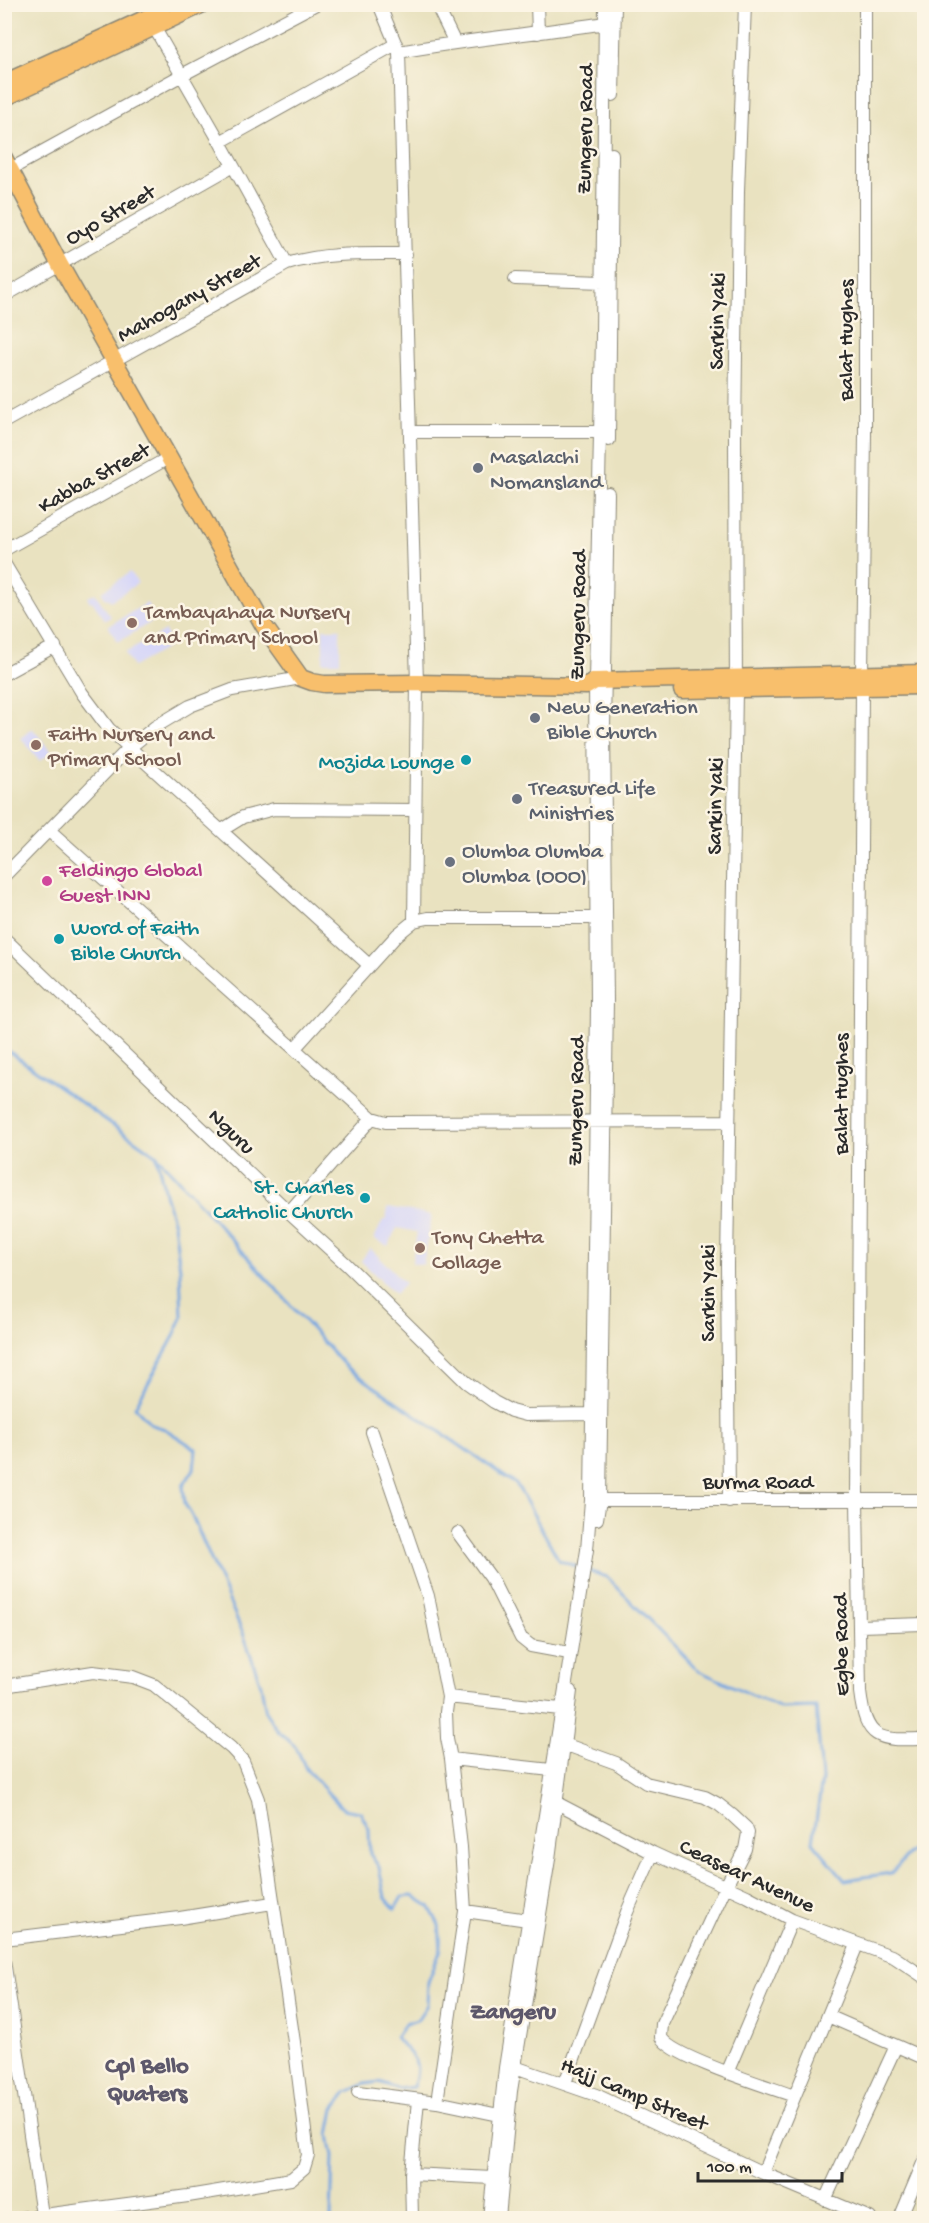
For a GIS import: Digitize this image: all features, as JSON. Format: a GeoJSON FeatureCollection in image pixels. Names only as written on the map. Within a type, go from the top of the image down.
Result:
{"type":"FeatureCollection","features":[{"type":"Feature","properties":{"kind":"main road"},"geometry":{"type":"LineString","coordinates":[[4,83],[176,4]]}},
{"type":"Feature","properties":{"kind":"main road"},"geometry":{"type":"LineString","coordinates":[[4,98],[203,4]]}},
{"type":"Feature","properties":{"kind":"main road"},"geometry":{"type":"LineString","coordinates":[[7,164],[60,265],[264,626],[301,678],[324,684],[597,686],[862,681],[924,686]]}},
{"type":"Feature","properties":{"kind":"main road"},"geometry":{"type":"LineString","coordinates":[[862,681],[924,673]]}},
{"type":"Feature","properties":{"kind":"street"},"geometry":{"type":"LineString","coordinates":[[7,164],[316,4]]}},
{"type":"Feature","properties":{"kind":"street"},"geometry":{"type":"LineString","coordinates":[[379,4],[397,48],[406,254],[417,683],[414,921]]}},
{"type":"Feature","properties":{"kind":"street"},"geometry":{"type":"LineString","coordinates":[[436,4],[454,41]]}},
{"type":"Feature","properties":{"kind":"street"},"geometry":{"type":"LineString","coordinates":[[537,4],[538,33]]}},
{"type":"Feature","properties":{"kind":"street","name":"Zungeru Road"},"geometry":{"type":"LineString","coordinates":[[585,1573],[596,1500],[592,1414],[599,1123],[597,686],[605,4]]}},
{"type":"Feature","properties":{"kind":"street"},"geometry":{"type":"LineString","coordinates":[[596,1500],[599,1123],[607,942],[597,686],[615,4]]}},
{"type":"Feature","properties":{"kind":"street","name":"Sarkin Yaki"},"geometry":{"type":"LineString","coordinates":[[729,1501],[727,1265],[736,684],[735,437],[738,202],[745,4]]}},
{"type":"Feature","properties":{"kind":"street","name":"Balat Hughes"},"geometry":{"type":"LineString","coordinates":[[857,1500],[865,435],[865,4]]}},
{"type":"Feature","properties":{"kind":"street"},"geometry":{"type":"LineString","coordinates":[[220,142],[397,48],[538,33],[605,23]]}},
{"type":"Feature","properties":{"kind":"street"},"geometry":{"type":"LineString","coordinates":[[154,27],[287,264]]}},
{"type":"Feature","properties":{"kind":"street","name":"Oyo Street"},"geometry":{"type":"LineString","coordinates":[[4,296],[234,166]]}},
{"type":"Feature","properties":{"kind":"street","name":"Mahogany Street"},"geometry":{"type":"LineString","coordinates":[[4,422],[287,264],[329,255],[406,254]]}},
{"type":"Feature","properties":{"kind":"street"},"geometry":{"type":"LineString","coordinates":[[515,279],[603,282]]}},
{"type":"Feature","properties":{"kind":"street"},"geometry":{"type":"LineString","coordinates":[[410,432],[601,432]]}},
{"type":"Feature","properties":{"kind":"street","name":"Kabba Street"},"geometry":{"type":"LineString","coordinates":[[4,550],[170,457]]}},
{"type":"Feature","properties":{"kind":"street"},"geometry":{"type":"LineString","coordinates":[[4,563],[94,712],[129,748],[369,965]]}},
{"type":"Feature","properties":{"kind":"street"},"geometry":{"type":"LineString","coordinates":[[4,674],[55,646]]}},
{"type":"Feature","properties":{"kind":"street"},"geometry":{"type":"LineString","coordinates":[[4,876],[129,748],[155,727],[190,706],[232,690],[301,678]]}},
{"type":"Feature","properties":{"kind":"street"},"geometry":{"type":"LineString","coordinates":[[222,830],[243,817],[274,808],[415,810]]}},
{"type":"Feature","properties":{"kind":"street"},"geometry":{"type":"LineString","coordinates":[[49,830],[372,1118],[386,1122],[728,1121]]}},
{"type":"Feature","properties":{"kind":"street"},"geometry":{"type":"LineString","coordinates":[[295,1048],[397,935],[414,921],[428,918],[597,918]]}},
{"type":"Feature","properties":{"kind":"street","name":"Nguru"},"geometry":{"type":"LineString","coordinates":[[4,938],[346,1264],[466,1382],[510,1411],[526,1415],[592,1414]]}},
{"type":"Feature","properties":{"kind":"street"},"geometry":{"type":"LineString","coordinates":[[289,1212],[372,1118]]}},
{"type":"Feature","properties":{"kind":"street"},"geometry":{"type":"LineString","coordinates":[[372,1432],[428,1596],[448,1697],[447,1738],[451,1759],[465,1911],[437,2102]]}},
{"type":"Feature","properties":{"kind":"street","name":"Burma Road"},"geometry":{"type":"LineString","coordinates":[[596,1500],[924,1500]]}},
{"type":"Feature","properties":{"kind":"street","name":"Egbe Road"},"geometry":{"type":"LineString","coordinates":[[857,1500],[862,1710],[866,1721],[879,1737],[891,1740],[924,1739]]}},
{"type":"Feature","properties":{"kind":"street"},"geometry":{"type":"LineString","coordinates":[[458,1533],[491,1578],[520,1638],[531,1646],[569,1653]]}},
{"type":"Feature","properties":{"kind":"street"},"geometry":{"type":"LineString","coordinates":[[489,2218],[499,2115],[528,1920],[569,1653],[585,1573]]}},
{"type":"Feature","properties":{"kind":"street"},"geometry":{"type":"LineString","coordinates":[[499,2218],[515,2067],[549,1859],[585,1573]]}},
{"type":"Feature","properties":{"kind":"street"},"geometry":{"type":"LineString","coordinates":[[860,1626],[924,1624]]}},
{"type":"Feature","properties":{"kind":"street"},"geometry":{"type":"LineString","coordinates":[[4,1686],[93,1672],[133,1677],[154,1685],[243,1761],[258,1799],[294,2042],[308,2155],[304,2168],[291,2179],[188,2196],[21,2218]]}},
{"type":"Feature","properties":{"kind":"street"},"geometry":{"type":"LineString","coordinates":[[448,1697],[560,1709]]}},
{"type":"Feature","properties":{"kind":"street"},"geometry":{"type":"LineString","coordinates":[[564,1744],[616,1763],[646,1783],[705,1797],[718,1804],[746,1828],[748,1840],[662,2024],[661,2037],[668,2046],[727,2073],[794,2096]]}},
{"type":"Feature","properties":{"kind":"street"},"geometry":{"type":"LineString","coordinates":[[451,1759],[551,1770]]}},
{"type":"Feature","properties":{"kind":"street","name":"Ceasear Avenue"},"geometry":{"type":"LineString","coordinates":[[555,1802],[653,1853],[726,1886],[792,1920],[894,1957],[924,1977]]}},
{"type":"Feature","properties":{"kind":"street"},"geometry":{"type":"LineString","coordinates":[[565,2083],[627,1912],[653,1853]]}},
{"type":"Feature","properties":{"kind":"street"},"geometry":{"type":"LineString","coordinates":[[4,1939],[168,1919],[272,1903]]}},
{"type":"Feature","properties":{"kind":"street"},"geometry":{"type":"LineString","coordinates":[[465,1911],[528,1920]]}},
{"type":"Feature","properties":{"kind":"street"},"geometry":{"type":"LineString","coordinates":[[727,2073],[792,1920]]}},
{"type":"Feature","properties":{"kind":"street"},"geometry":{"type":"LineString","coordinates":[[763,2173],[857,1945]]}},
{"type":"Feature","properties":{"kind":"street"},"geometry":{"type":"LineString","coordinates":[[4,1960],[42,2215]]}},
{"type":"Feature","properties":{"kind":"street"},"geometry":{"type":"LineString","coordinates":[[828,2016],[924,2058]]}},
{"type":"Feature","properties":{"kind":"street"},"geometry":{"type":"LineString","coordinates":[[825,2200],[896,2046]]}},
{"type":"Feature","properties":{"kind":"street","name":"Hajj Camp Street"},"geometry":{"type":"LineString","coordinates":[[515,2067],[565,2083],[689,2137],[763,2173],[870,2218]]}},
{"type":"Feature","properties":{"kind":"street"},"geometry":{"type":"LineString","coordinates":[[358,2092],[437,2102],[499,2115]]}},
{"type":"Feature","properties":{"kind":"street"},"geometry":{"type":"LineString","coordinates":[[412,2218],[411,2174],[418,2100]]}},
{"type":"Feature","properties":{"kind":"street"},"geometry":{"type":"LineString","coordinates":[[900,2218],[924,2161]]}},
{"type":"Feature","properties":{"kind":"street"},"geometry":{"type":"LineString","coordinates":[[411,2174],[492,2178]]}},
{"type":"Feature","properties":{"kind":"shaded area","name":"Tambayahaya Nursery and Primary School"},"geometry":{"type":"Polygon","coordinates":[[[130,572],[138,583],[111,601],[106,599],[101,592],[130,572]]]}},
{"type":"Feature","properties":{"kind":"shaded area","name":"Tambayahaya Nursery and Primary School"},"geometry":{"type":"Polygon","coordinates":[[[95,593],[111,617],[105,620],[92,601],[90,602],[87,598],[95,593]]]}},
{"type":"Feature","properties":{"kind":"shaded area","name":"Tambayahaya Nursery and Primary School"},"geometry":{"type":"Polygon","coordinates":[[[147,603],[156,619],[118,642],[108,626],[147,603]]]}},
{"type":"Feature","properties":{"kind":"shaded area"},"geometry":{"type":"Polygon","coordinates":[[[323,629],[340,629],[340,662],[323,662],[323,629]]]}},
{"type":"Feature","properties":{"kind":"shaded area","name":"Tambayahaya Nursery and Primary School"},"geometry":{"type":"Polygon","coordinates":[[[165,631],[172,645],[133,667],[125,653],[165,631]]]}},
{"type":"Feature","properties":{"kind":"shaded area","name":"Faith Nursery and Primary School"},"geometry":{"type":"Polygon","coordinates":[[[32,728],[52,752],[40,761],[21,738],[32,728]]]}},
{"type":"Feature","properties":{"kind":"shaded area","name":"Tony Chetta Collage"},"geometry":{"type":"Polygon","coordinates":[[[388,1207],[432,1215],[423,1265],[412,1263],[417,1232],[397,1228],[388,1246],[374,1239],[383,1220],[386,1220],[388,1207]]]}},
{"type":"Feature","properties":{"kind":"shaded area","name":"Tony Chetta Collage"},"geometry":{"type":"Polygon","coordinates":[[[370,1248],[405,1283],[395,1294],[361,1261],[370,1248]]]}},
{"type":"Feature","properties":{"kind":"waterway"},"geometry":{"type":"LineString","coordinates":[[4,1048],[157,1156],[346,1367],[517,1485],[559,1560],[582,1569]]}},
{"type":"Feature","properties":{"kind":"waterway"},"geometry":{"type":"LineString","coordinates":[[157,1158],[174,1224],[180,1269],[182,1318],[135,1407],[152,1425],[165,1429],[196,1449],[194,1469],[183,1486],[185,1504],[243,1633],[261,1685],[266,1713],[279,1732],[296,1747],[306,1769],[343,1809],[360,1812],[369,1829],[370,1854],[379,1867],[385,1897],[395,1909],[402,1897],[413,1896],[429,1906],[439,1925],[441,1949],[428,1982],[427,2005],[417,2020],[405,2024],[396,2037],[416,2064],[416,2078],[413,2087],[399,2089],[379,2082],[365,2084],[347,2092],[334,2109],[329,2135],[333,2156],[331,2218]]}},
{"type":"Feature","properties":{"kind":"waterway"},"geometry":{"type":"LineString","coordinates":[[588,1571],[607,1577],[699,1671],[781,1708],[816,1707],[822,1779],[813,1842],[845,1880],[891,1873],[924,1838]]}},
{"type":"Feature","properties":{"kind":"place","name":"Masalachi Nomansland"},"geometry":{"type":"Point","coordinates":[478,468]}},
{"type":"Feature","properties":{"kind":"place","name":"Tambayahaya Nursery and Primary School"},"geometry":{"type":"Point","coordinates":[132,623]}},
{"type":"Feature","properties":{"kind":"place","name":"New Generation Bible Church"},"geometry":{"type":"Point","coordinates":[535,718]}},
{"type":"Feature","properties":{"kind":"place","name":"Faith Nursery and Primary School"},"geometry":{"type":"Point","coordinates":[36,745]}},
{"type":"Feature","properties":{"kind":"place","name":"Mozida Lounge"},"geometry":{"type":"Point","coordinates":[466,760]}},
{"type":"Feature","properties":{"kind":"place","name":"Treasured Life Ministries"},"geometry":{"type":"Point","coordinates":[517,799]}},
{"type":"Feature","properties":{"kind":"place","name":"Olumba Olumba Olumba (OOO)"},"geometry":{"type":"Point","coordinates":[450,862]}},
{"type":"Feature","properties":{"kind":"place","name":"Feldingo Global Guest INN"},"geometry":{"type":"Point","coordinates":[47,881]}},
{"type":"Feature","properties":{"kind":"place","name":"Word of Faith Bible Church"},"geometry":{"type":"Point","coordinates":[59,939]}},
{"type":"Feature","properties":{"kind":"place","name":"St. Charles Catholic Church"},"geometry":{"type":"Point","coordinates":[365,1198]}},
{"type":"Feature","properties":{"kind":"place","name":"Tony Chetta Collage"},"geometry":{"type":"Point","coordinates":[420,1248]}},
{"type":"Feature","properties":{"kind":"district","name":"Zangeru"},"geometry":{"type":"Point","coordinates":[513,2010]}},
{"type":"Feature","properties":{"kind":"district","name":"Cpl Bello Quaters"},"geometry":{"type":"Point","coordinates":[147,2078]}}]}
